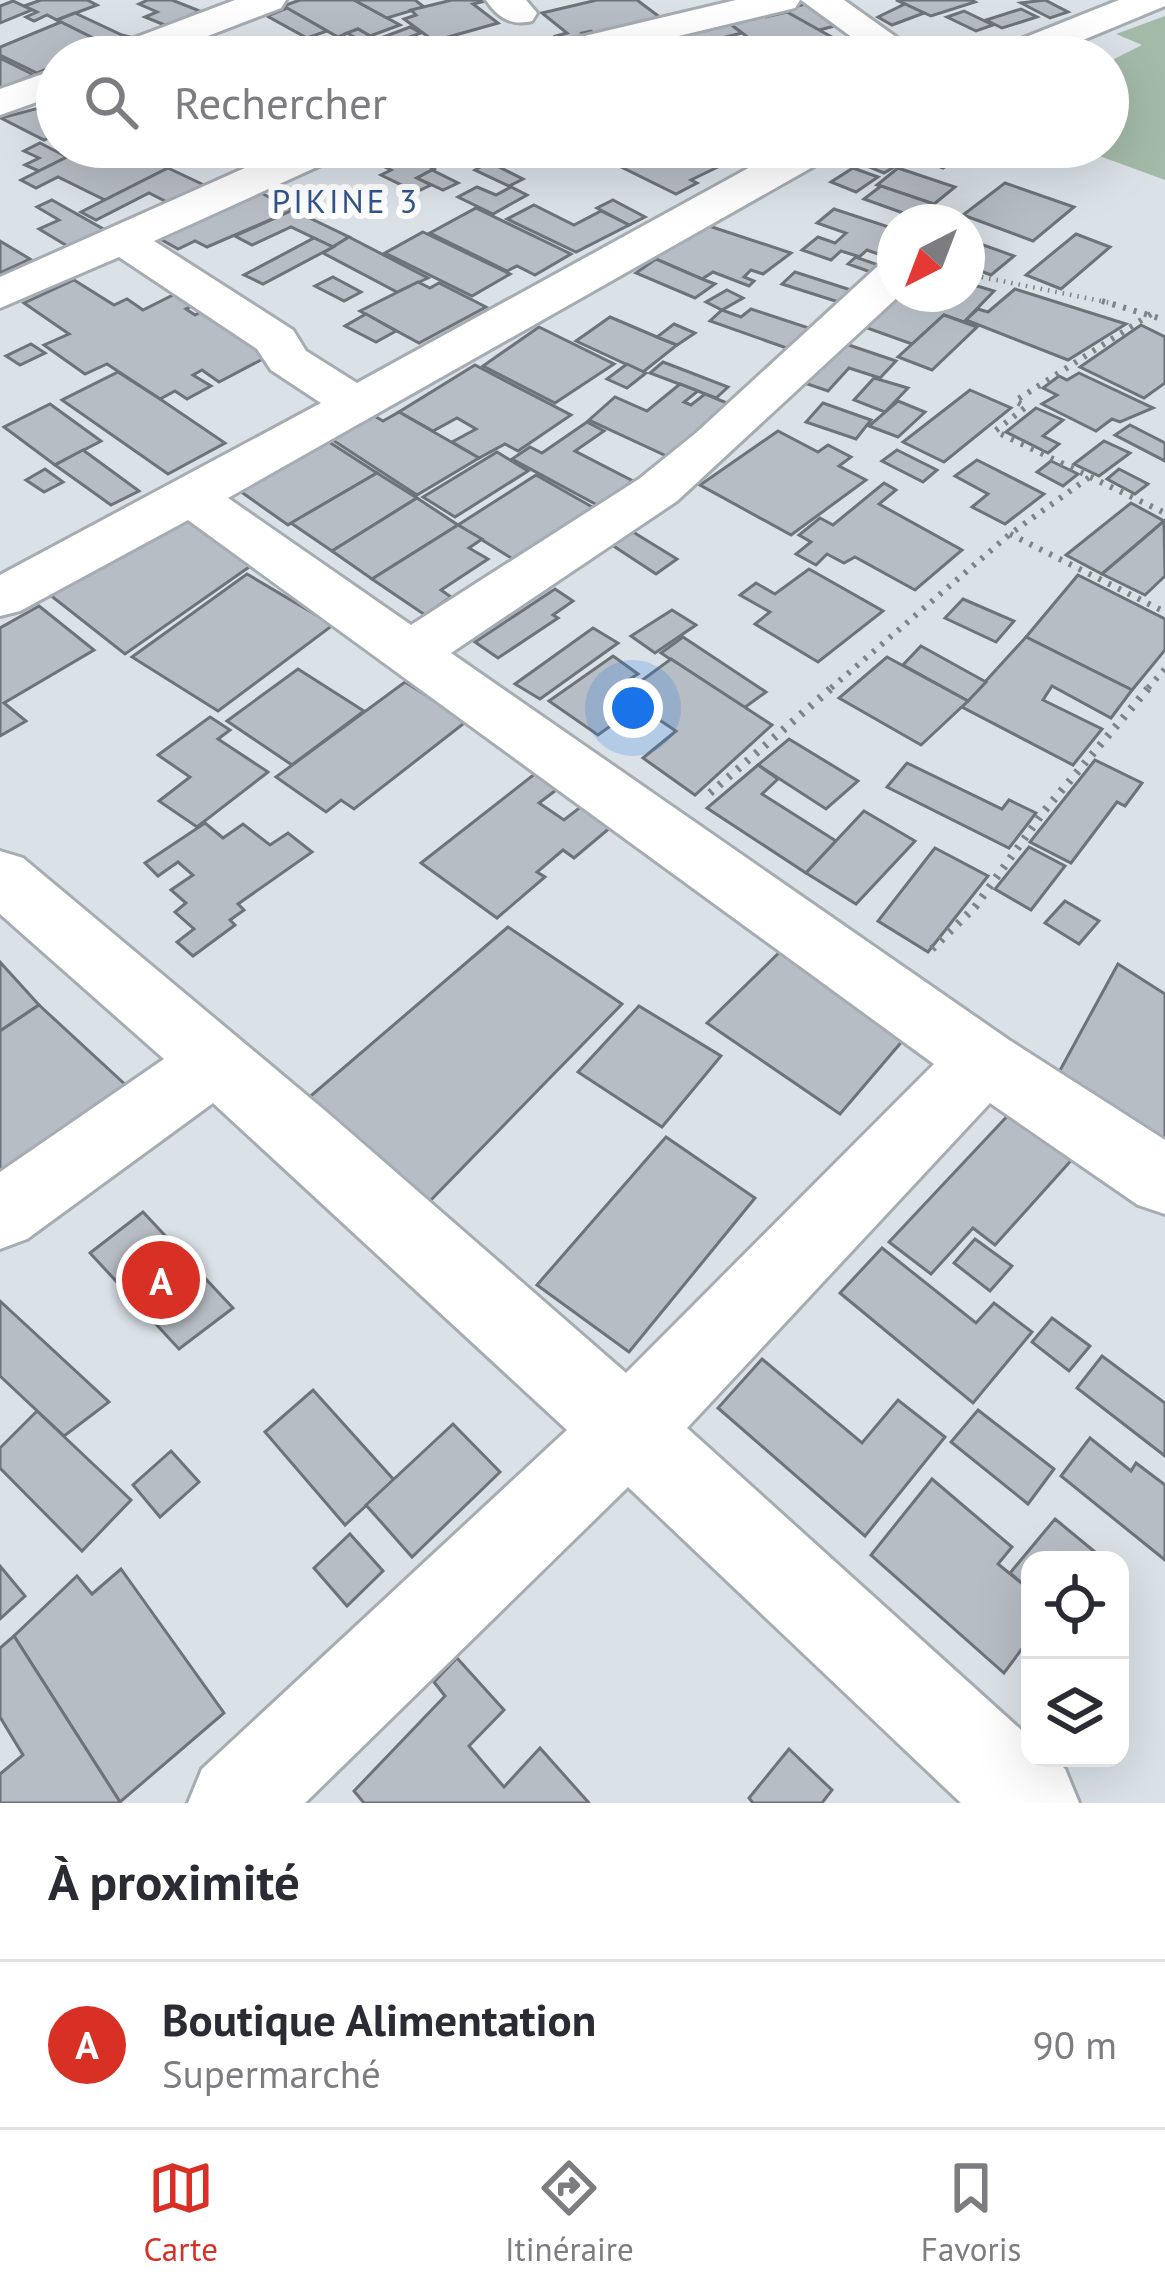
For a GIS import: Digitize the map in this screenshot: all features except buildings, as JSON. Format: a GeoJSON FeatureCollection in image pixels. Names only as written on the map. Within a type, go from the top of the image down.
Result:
{"type":"FeatureCollection","features":[{"type":"Feature","properties":{"kind":"street"},"geometry":{"type":"LineString","coordinates":[[158,36],[214,7],[268,0]]}},
{"type":"Feature","properties":{"kind":"street"},"geometry":{"type":"LineString","coordinates":[[644,0],[679,26]]}},
{"type":"Feature","properties":{"kind":"street"},"geometry":{"type":"LineString","coordinates":[[635,36],[782,0]]}},
{"type":"Feature","properties":{"kind":"street"},"geometry":{"type":"LineString","coordinates":[[819,0],[873,36]]}},
{"type":"Feature","properties":{"kind":"street"},"geometry":{"type":"LineString","coordinates":[[1061,36],[1151,0]]}},
{"type":"Feature","properties":{"kind":"street"},"geometry":{"type":"LineString","coordinates":[[0,103],[36,89]]}},
{"type":"Feature","properties":{"kind":"street"},"geometry":{"type":"LineString","coordinates":[[0,294],[279,168]]}},
{"type":"Feature","properties":{"kind":"street"},"geometry":{"type":"LineString","coordinates":[[0,598],[191,497],[780,168]]}},
{"type":"Feature","properties":{"kind":"street"},"geometry":{"type":"LineString","coordinates":[[121,239],[276,340],[288,360],[357,405]]}},
{"type":"Feature","properties":{"kind":"street"},"geometry":{"type":"LineString","coordinates":[[409,654],[658,490],[877,292]]}},
{"type":"Feature","properties":{"kind":"street"},"geometry":{"type":"LineString","coordinates":[[191,497],[984,1061],[1165,1181]]}},
{"type":"Feature","properties":{"kind":"street"},"geometry":{"type":"LineString","coordinates":[[0,876],[628,1430],[1030,1803]]}},
{"type":"Feature","properties":{"kind":"street"},"geometry":{"type":"LineString","coordinates":[[236,1803],[628,1430],[984,1061]]}},
{"type":"Feature","properties":{"kind":"street"},"geometry":{"type":"LineString","coordinates":[[0,1215],[214,1063]]}},
{"type":"Feature","properties":{"kind":"path"},"geometry":{"type":"LineString","coordinates":[[985,278],[1165,320]]}},
{"type":"Feature","properties":{"kind":"path"},"geometry":{"type":"LineString","coordinates":[[1151,314],[1015,400],[1026,406],[995,431],[1165,513]]}},
{"type":"Feature","properties":{"kind":"path"},"geometry":{"type":"LineString","coordinates":[[664,836],[1010,534],[1091,476]]}},
{"type":"Feature","properties":{"kind":"path"},"geometry":{"type":"LineString","coordinates":[[1010,534],[1165,612]]}},
{"type":"Feature","properties":{"kind":"path"},"geometry":{"type":"LineString","coordinates":[[891,991],[975,908],[1045,810],[1165,669]]}},
{"type":"Feature","properties":{"kind":"green space"},"geometry":{"type":"Polygon","coordinates":[[[1165,16],[1165,180],[1129,167],[1129,52],[1142,45],[1116,34],[1165,16]]]}},
{"type":"Feature","properties":{"kind":"place","name":"Boutique Alimentation"},"geometry":{"type":"Point","coordinates":[161,1280]}},
{"type":"Feature","properties":{"kind":"district","name":"PIKINE 3"},"geometry":{"type":"Point","coordinates":[346,201]}}]}
